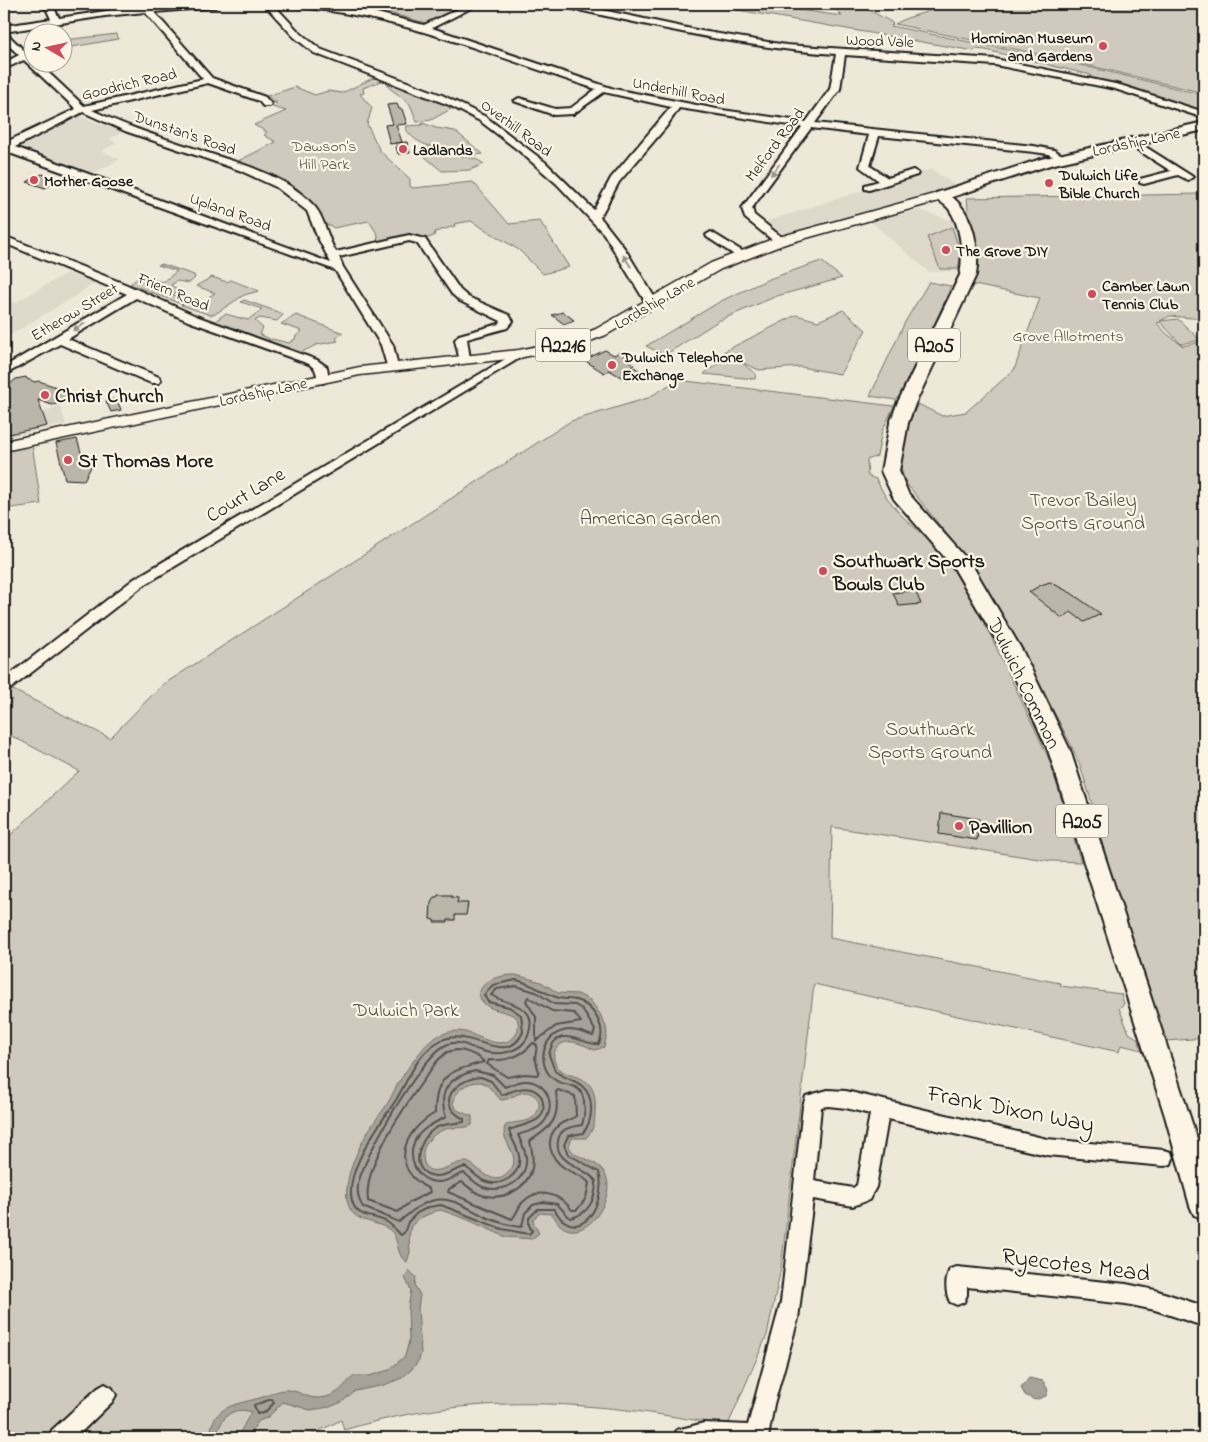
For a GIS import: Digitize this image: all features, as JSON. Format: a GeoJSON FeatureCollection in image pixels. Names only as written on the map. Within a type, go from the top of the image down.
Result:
{"type":"FeatureCollection","features":[{"type":"Feature","properties":{"kind":"highway"},"geometry":{"type":"LineString","coordinates":[[1133,140],[1200,117]]}},
{"type":"Feature","properties":{"kind":"highway","name":"Lordship Lane"},"geometry":{"type":"LineString","coordinates":[[941,196],[1062,158],[1133,140],[1156,137],[1204,126]]}},
{"type":"Feature","properties":{"kind":"highway","name":"Dulwich Common"},"geometry":{"type":"LineString","coordinates":[[941,196],[956,208],[958,212],[968,245],[971,265],[968,275],[906,404],[897,431],[890,471],[900,495],[962,565],[1013,652],[1059,750],[1178,1116],[1204,1206]]}},
{"type":"Feature","properties":{"kind":"main road","name":"Lordship Lane"},"geometry":{"type":"LineString","coordinates":[[4,446],[360,371],[519,354],[575,342],[598,334],[716,266],[780,241],[941,196]]}},
{"type":"Feature","properties":{"kind":"street"},"geometry":{"type":"LineString","coordinates":[[48,4],[56,20]]}},
{"type":"Feature","properties":{"kind":"street"},"geometry":{"type":"LineString","coordinates":[[4,29],[146,8],[215,4]]}},
{"type":"Feature","properties":{"kind":"street","name":"Overhill Road"},"geometry":{"type":"LineString","coordinates":[[268,4],[299,38],[318,51],[378,76],[451,102],[484,120],[540,164],[595,217],[609,233],[652,303]]}},
{"type":"Feature","properties":{"kind":"street","name":"Underhill Road"},"geometry":{"type":"LineString","coordinates":[[299,4],[321,5],[386,17],[425,28],[602,89],[677,105],[808,126],[1034,149],[1051,152],[1062,158]]}},
{"type":"Feature","properties":{"kind":"street"},"geometry":{"type":"LineString","coordinates":[[425,28],[475,4]]}},
{"type":"Feature","properties":{"kind":"street","name":"Wood Vale"},"geometry":{"type":"LineString","coordinates":[[564,4],[701,34],[786,48],[994,62],[1117,87],[1200,117],[1204,115]]}},
{"type":"Feature","properties":{"kind":"street"},"geometry":{"type":"LineString","coordinates":[[146,8],[209,80],[262,99],[266,104]]}},
{"type":"Feature","properties":{"kind":"street","name":"Dunstan's Road"},"geometry":{"type":"LineString","coordinates":[[4,36],[22,53]]}},
{"type":"Feature","properties":{"kind":"street","name":"Melford Road"},"geometry":{"type":"LineString","coordinates":[[780,241],[749,216],[747,208],[835,88],[841,53]]}},
{"type":"Feature","properties":{"kind":"street"},"geometry":{"type":"LineString","coordinates":[[4,66],[22,57]]}},
{"type":"Feature","properties":{"kind":"street","name":"Dunstan's Road"},"geometry":{"type":"LineString","coordinates":[[43,72],[82,108],[123,126],[258,173],[280,184],[310,209],[320,222],[324,240],[335,255],[338,267]]}},
{"type":"Feature","properties":{"kind":"street","name":"Goodrich Road"},"geometry":{"type":"LineString","coordinates":[[4,147],[82,108],[209,80]]}},
{"type":"Feature","properties":{"kind":"street"},"geometry":{"type":"LineString","coordinates":[[519,101],[541,109],[573,111],[602,89]]}},
{"type":"Feature","properties":{"kind":"street"},"geometry":{"type":"LineString","coordinates":[[595,217],[602,209],[604,200],[614,181],[665,124],[677,105]]}},
{"type":"Feature","properties":{"kind":"street"},"geometry":{"type":"LineString","coordinates":[[875,132],[866,167],[886,181]]}},
{"type":"Feature","properties":{"kind":"street"},"geometry":{"type":"LineString","coordinates":[[1133,140],[1183,174],[1144,181]]}},
{"type":"Feature","properties":{"kind":"street","name":"Upland Road"},"geometry":{"type":"LineString","coordinates":[[4,147],[332,267],[338,267]]}},
{"type":"Feature","properties":{"kind":"street"},"geometry":{"type":"LineString","coordinates":[[870,187],[913,173]]}},
{"type":"Feature","properties":{"kind":"street"},"geometry":{"type":"LineString","coordinates":[[711,235],[743,256]]}},
{"type":"Feature","properties":{"kind":"street"},"geometry":{"type":"LineString","coordinates":[[335,255],[409,238],[421,241],[456,292],[464,299],[505,317],[507,321],[503,326],[463,337],[461,340],[464,360]]}},
{"type":"Feature","properties":{"kind":"street","name":"Friern Road"},"geometry":{"type":"LineString","coordinates":[[4,239],[121,286],[135,294],[204,323],[313,362],[321,367],[324,379]]}},
{"type":"Feature","properties":{"kind":"street"},"geometry":{"type":"LineString","coordinates":[[338,267],[387,345],[392,367]]}},
{"type":"Feature","properties":{"kind":"street","name":"Etherow Street"},"geometry":{"type":"LineString","coordinates":[[4,372],[135,294]]}},
{"type":"Feature","properties":{"kind":"street"},"geometry":{"type":"LineString","coordinates":[[58,339],[155,380]]}},
{"type":"Feature","properties":{"kind":"street","name":"Court Lane"},"geometry":{"type":"LineString","coordinates":[[4,686],[139,582],[519,354]]}},
{"type":"Feature","properties":{"kind":"street","name":"Frank Dixon Way"},"geometry":{"type":"LineString","coordinates":[[757,1437],[762,1408],[784,1339],[791,1302],[813,1102],[824,1098],[836,1099],[1047,1147],[1164,1158]]}},
{"type":"Feature","properties":{"kind":"street"},"geometry":{"type":"LineString","coordinates":[[803,1188],[853,1197],[862,1194],[866,1188],[880,1109]]}},
{"type":"Feature","properties":{"kind":"street","name":"Ryecotes Mead"},"geometry":{"type":"LineString","coordinates":[[957,1295],[957,1276],[1126,1294],[1155,1300],[1197,1314],[1204,1314]]}},
{"type":"Feature","properties":{"kind":"street"},"geometry":{"type":"LineString","coordinates":[[60,1438],[104,1395]]}},
{"type":"Feature","properties":{"kind":"street"},"geometry":{"type":"LineString","coordinates":[[685,1438],[704,1434],[757,1437]]}},
{"type":"Feature","properties":{"kind":"shaded area"},"geometry":{"type":"Polygon","coordinates":[[[76,115],[123,132],[109,139],[117,143],[101,151],[120,159],[89,176],[10,146],[76,115]]]}},
{"type":"Feature","properties":{"kind":"shaded area"},"geometry":{"type":"Polygon","coordinates":[[[931,169],[955,185],[782,237],[764,222],[931,169]]]}},
{"type":"Feature","properties":{"kind":"shaded area"},"geometry":{"type":"Polygon","coordinates":[[[919,210],[956,222],[968,256],[964,271],[929,272],[869,220],[919,210]]]}},
{"type":"Feature","properties":{"kind":"shaded area"},"geometry":{"type":"Polygon","coordinates":[[[67,273],[96,283],[4,339],[4,298],[15,303],[67,273]]]}},
{"type":"Feature","properties":{"kind":"shaded area"},"geometry":{"type":"Polygon","coordinates":[[[60,405],[66,424],[4,438],[4,415],[43,412],[60,405]]]}},
{"type":"Feature","properties":{"kind":"green space"},"geometry":{"type":"Polygon","coordinates":[[[85,4],[181,4],[88,13],[85,4]]]}},
{"type":"Feature","properties":{"kind":"green space"},"geometry":{"type":"Polygon","coordinates":[[[334,4],[465,4],[426,23],[386,12],[334,4]]]}},
{"type":"Feature","properties":{"kind":"green space"},"geometry":{"type":"Polygon","coordinates":[[[703,4],[755,4],[842,16],[835,9],[835,4],[858,4],[891,22],[893,24],[891,26],[1068,62],[1204,95],[1204,109],[1197,111],[1117,84],[1090,78],[1091,75],[986,50],[975,49],[974,51],[703,4]]]}},
{"type":"Feature","properties":{"kind":"green space","name":"Horniman Museum and Gardens"},"geometry":{"type":"Polygon","coordinates":[[[951,4],[1204,4],[1204,93],[1053,57],[895,24],[907,18],[951,4]]]}},
{"type":"Feature","properties":{"kind":"green space"},"geometry":{"type":"Polygon","coordinates":[[[117,34],[118,39],[72,47],[72,39],[117,34]]]}},
{"type":"Feature","properties":{"kind":"green space","name":"Dawson's Hill Park"},"geometry":{"type":"Polygon","coordinates":[[[373,78],[384,80],[363,88],[364,93],[360,94],[372,108],[367,124],[380,151],[410,179],[410,186],[413,188],[473,182],[509,224],[540,221],[569,267],[543,274],[519,250],[471,221],[454,224],[455,226],[435,232],[434,236],[428,238],[411,236],[377,245],[378,235],[369,221],[333,228],[330,225],[321,226],[302,205],[281,189],[234,163],[276,142],[264,135],[267,132],[254,125],[286,111],[266,105],[270,102],[277,103],[267,96],[295,87],[315,95],[328,91],[342,93],[373,78]]]}},
{"type":"Feature","properties":{"kind":"green space"},"geometry":{"type":"Polygon","coordinates":[[[389,84],[453,108],[431,120],[417,122],[410,104],[387,86],[389,84]]]}},
{"type":"Feature","properties":{"kind":"green space"},"geometry":{"type":"Polygon","coordinates":[[[422,123],[436,128],[455,131],[483,154],[475,155],[447,151],[419,141],[406,129],[407,126],[422,125],[422,123]]]}},
{"type":"Feature","properties":{"kind":"green space"},"geometry":{"type":"Polygon","coordinates":[[[425,147],[476,159],[484,164],[470,170],[442,171],[424,156],[422,149],[425,147]]]}},
{"type":"Feature","properties":{"kind":"green space"},"geometry":{"type":"Polygon","coordinates":[[[1204,194],[1204,319],[1170,316],[1160,321],[1178,319],[1200,340],[1181,344],[1160,322],[1157,323],[1167,334],[1183,346],[1204,341],[1204,1038],[1167,1041],[1136,964],[1080,765],[1020,646],[969,562],[906,483],[902,473],[901,453],[905,433],[918,404],[942,416],[966,412],[1014,370],[1040,298],[969,284],[978,264],[978,255],[969,221],[967,198],[1204,194]]]}},
{"type":"Feature","properties":{"kind":"green space","name":"The Grove DIY"},"geometry":{"type":"Polygon","coordinates":[[[952,227],[961,255],[958,269],[940,269],[927,237],[952,227]]]}},
{"type":"Feature","properties":{"kind":"green space"},"geometry":{"type":"Polygon","coordinates":[[[821,261],[842,278],[777,296],[718,321],[665,355],[646,346],[721,301],[769,279],[821,261]]]}},
{"type":"Feature","properties":{"kind":"green space"},"geometry":{"type":"Polygon","coordinates":[[[162,264],[194,275],[195,278],[189,283],[177,281],[171,285],[178,290],[173,295],[187,300],[181,304],[130,284],[141,276],[163,282],[177,271],[158,265],[162,264]]]}},
{"type":"Feature","properties":{"kind":"green space"},"geometry":{"type":"Polygon","coordinates":[[[212,277],[227,282],[231,280],[259,291],[244,295],[215,314],[210,315],[181,305],[188,301],[201,304],[209,299],[207,298],[215,293],[196,286],[212,277]]]}},
{"type":"Feature","properties":{"kind":"green space"},"geometry":{"type":"Polygon","coordinates":[[[929,282],[951,286],[903,401],[870,396],[905,322],[929,282]]]}},
{"type":"Feature","properties":{"kind":"green space"},"geometry":{"type":"Polygon","coordinates":[[[244,300],[283,315],[277,321],[260,318],[255,321],[263,328],[259,334],[270,339],[266,342],[215,323],[225,314],[248,320],[262,309],[241,302],[244,300]]]}},
{"type":"Feature","properties":{"kind":"green space"},"geometry":{"type":"Polygon","coordinates":[[[843,310],[866,330],[840,374],[800,367],[759,370],[741,362],[756,374],[755,379],[704,374],[721,361],[738,360],[723,352],[796,315],[818,321],[843,310]]]}},
{"type":"Feature","properties":{"kind":"green space"},"geometry":{"type":"Polygon","coordinates":[[[296,315],[343,333],[336,338],[338,341],[316,345],[298,354],[267,343],[272,339],[289,343],[296,338],[302,331],[281,324],[296,315]]]}},
{"type":"Feature","properties":{"kind":"green space","name":"Dulwich Park"},"geometry":{"type":"Polygon","coordinates":[[[677,380],[894,406],[882,431],[877,456],[867,460],[868,476],[876,479],[884,494],[899,513],[941,552],[987,628],[1049,759],[1081,862],[1052,861],[832,827],[830,938],[1060,983],[1061,986],[1121,994],[1124,1004],[1119,1008],[1129,1033],[1137,1038],[1142,1050],[1121,1045],[1119,1052],[814,984],[781,1268],[767,1335],[728,1425],[612,1408],[501,1404],[469,1406],[406,1415],[344,1430],[341,1420],[305,1438],[4,1438],[4,841],[79,771],[4,732],[4,707],[12,700],[8,696],[13,690],[110,738],[161,686],[571,421],[648,398],[677,380]]]}},
{"type":"Feature","properties":{"kind":"green space"},"geometry":{"type":"Polygon","coordinates":[[[32,444],[41,504],[4,509],[4,451],[32,444]]]}},
{"type":"Feature","properties":{"kind":"water"},"geometry":{"type":"Polygon","coordinates":[[[511,975],[541,982],[558,993],[578,994],[590,1000],[606,1027],[607,1034],[604,1047],[595,1050],[575,1042],[565,1043],[556,1049],[554,1060],[561,1070],[581,1079],[592,1089],[595,1099],[595,1113],[592,1130],[586,1138],[572,1138],[569,1146],[576,1154],[594,1163],[604,1172],[608,1188],[606,1197],[597,1216],[582,1228],[573,1230],[564,1228],[551,1214],[540,1213],[533,1219],[539,1233],[532,1239],[506,1237],[466,1219],[441,1210],[436,1211],[420,1218],[411,1226],[409,1236],[410,1252],[407,1262],[401,1256],[393,1233],[390,1230],[358,1217],[350,1209],[347,1199],[347,1188],[353,1164],[369,1129],[387,1104],[402,1077],[425,1046],[433,1039],[447,1032],[458,1031],[501,1043],[515,1036],[518,1027],[517,1018],[485,1004],[479,994],[484,984],[494,978],[511,975]],[[481,1082],[471,1083],[459,1090],[453,1104],[457,1110],[472,1116],[472,1125],[445,1129],[431,1138],[423,1151],[425,1165],[429,1169],[434,1171],[441,1170],[461,1162],[466,1162],[492,1178],[503,1177],[509,1172],[514,1160],[505,1138],[505,1126],[532,1118],[538,1110],[539,1102],[535,1096],[527,1092],[501,1100],[487,1085],[481,1082]]]}},
{"type":"Feature","properties":{"kind":"water"},"geometry":{"type":"Polygon","coordinates":[[[409,1270],[416,1277],[415,1286],[420,1295],[418,1309],[421,1353],[419,1360],[402,1378],[384,1385],[355,1391],[342,1402],[330,1407],[310,1410],[283,1402],[268,1417],[257,1422],[248,1438],[237,1438],[251,1412],[244,1410],[232,1412],[220,1425],[217,1438],[210,1438],[211,1427],[215,1418],[227,1408],[286,1390],[315,1398],[331,1396],[354,1376],[369,1376],[389,1370],[405,1356],[409,1341],[408,1309],[411,1290],[405,1278],[409,1270]]]}},
{"type":"Feature","properties":{"kind":"water"},"geometry":{"type":"Polygon","coordinates":[[[1029,1378],[1043,1381],[1048,1390],[1046,1396],[1035,1400],[1025,1395],[1021,1388],[1029,1378]]]}},
{"type":"Feature","properties":{"kind":"building"},"geometry":{"type":"Polygon","coordinates":[[[397,104],[399,109],[402,109],[407,124],[396,125],[402,142],[390,144],[385,125],[393,124],[387,105],[397,104]]]}},
{"type":"Feature","properties":{"kind":"building"},"geometry":{"type":"Polygon","coordinates":[[[407,142],[410,153],[398,154],[395,143],[407,142]]]}},
{"type":"Feature","properties":{"kind":"building"},"geometry":{"type":"Polygon","coordinates":[[[42,174],[60,180],[45,188],[27,182],[42,174]]]}},
{"type":"Feature","properties":{"kind":"building"},"geometry":{"type":"Polygon","coordinates":[[[563,312],[574,320],[564,324],[552,315],[563,312]]]}},
{"type":"Feature","properties":{"kind":"building","name":"Dulwich Telephone Exchange"},"geometry":{"type":"Polygon","coordinates":[[[605,350],[614,355],[620,352],[633,360],[630,362],[634,365],[632,366],[642,372],[626,380],[609,370],[604,373],[584,360],[605,350]]]}},
{"type":"Feature","properties":{"kind":"building"},"geometry":{"type":"Polygon","coordinates":[[[26,377],[35,382],[39,381],[62,389],[68,393],[71,399],[67,402],[52,405],[38,400],[47,426],[4,435],[4,389],[16,379],[26,377]]]}},
{"type":"Feature","properties":{"kind":"building"},"geometry":{"type":"Polygon","coordinates":[[[117,399],[121,410],[111,412],[106,401],[117,399]]]}},
{"type":"Feature","properties":{"kind":"building","name":"St Thomas More"},"geometry":{"type":"Polygon","coordinates":[[[77,439],[84,462],[89,461],[91,467],[84,480],[65,479],[56,443],[77,439]]]}},
{"type":"Feature","properties":{"kind":"building"},"geometry":{"type":"Polygon","coordinates":[[[1050,582],[1071,593],[1101,614],[1084,622],[1071,612],[1062,618],[1029,592],[1050,582]]]}},
{"type":"Feature","properties":{"kind":"building"},"geometry":{"type":"Polygon","coordinates":[[[915,590],[921,604],[899,606],[893,593],[915,590]]]}},
{"type":"Feature","properties":{"kind":"building","name":"Pavillion"},"geometry":{"type":"Polygon","coordinates":[[[941,813],[979,819],[977,840],[939,834],[941,813]]]}},
{"type":"Feature","properties":{"kind":"building"},"geometry":{"type":"Polygon","coordinates":[[[438,895],[451,895],[451,897],[458,898],[457,903],[468,903],[466,915],[455,915],[455,920],[448,920],[448,922],[434,922],[434,920],[430,919],[431,903],[434,897],[438,895]]]}},
{"type":"Feature","properties":{"kind":"place","name":"Horniman Museum and Gardens"},"geometry":{"type":"Point","coordinates":[1103,46]}},
{"type":"Feature","properties":{"kind":"place","name":"Ladlands"},"geometry":{"type":"Point","coordinates":[403,149]}},
{"type":"Feature","properties":{"kind":"place","name":"Mother Goose"},"geometry":{"type":"Point","coordinates":[34,180]}},
{"type":"Feature","properties":{"kind":"place","name":"Dulwich Life Bible Church"},"geometry":{"type":"Point","coordinates":[1049,183]}},
{"type":"Feature","properties":{"kind":"place","name":"The Grove DIY"},"geometry":{"type":"Point","coordinates":[946,250]}},
{"type":"Feature","properties":{"kind":"place","name":"Camber Lawn Tennis Club"},"geometry":{"type":"Point","coordinates":[1092,294]}},
{"type":"Feature","properties":{"kind":"place","name":"Dulwich Telephone Exchange"},"geometry":{"type":"Point","coordinates":[612,365]}},
{"type":"Feature","properties":{"kind":"place","name":"Christ Church"},"geometry":{"type":"Point","coordinates":[45,395]}},
{"type":"Feature","properties":{"kind":"place","name":"St Thomas More"},"geometry":{"type":"Point","coordinates":[68,460]}},
{"type":"Feature","properties":{"kind":"place","name":"Southwark Sports Bowls Club"},"geometry":{"type":"Point","coordinates":[823,571]}},
{"type":"Feature","properties":{"kind":"place","name":"Pavillion"},"geometry":{"type":"Point","coordinates":[959,826]}},
{"type":"Feature","properties":{"kind":"park label","name":"Grove Allotments"},"geometry":{"type":"Point","coordinates":[1068,335]}},
{"type":"Feature","properties":{"kind":"park label","name":"Trevor Bailey Sports Ground"},"geometry":{"type":"Point","coordinates":[1083,510]}},
{"type":"Feature","properties":{"kind":"park label","name":"American Garden"},"geometry":{"type":"Point","coordinates":[650,517]}},
{"type":"Feature","properties":{"kind":"park label","name":"Southwark Sports Ground"},"geometry":{"type":"Point","coordinates":[930,740]}}]}
